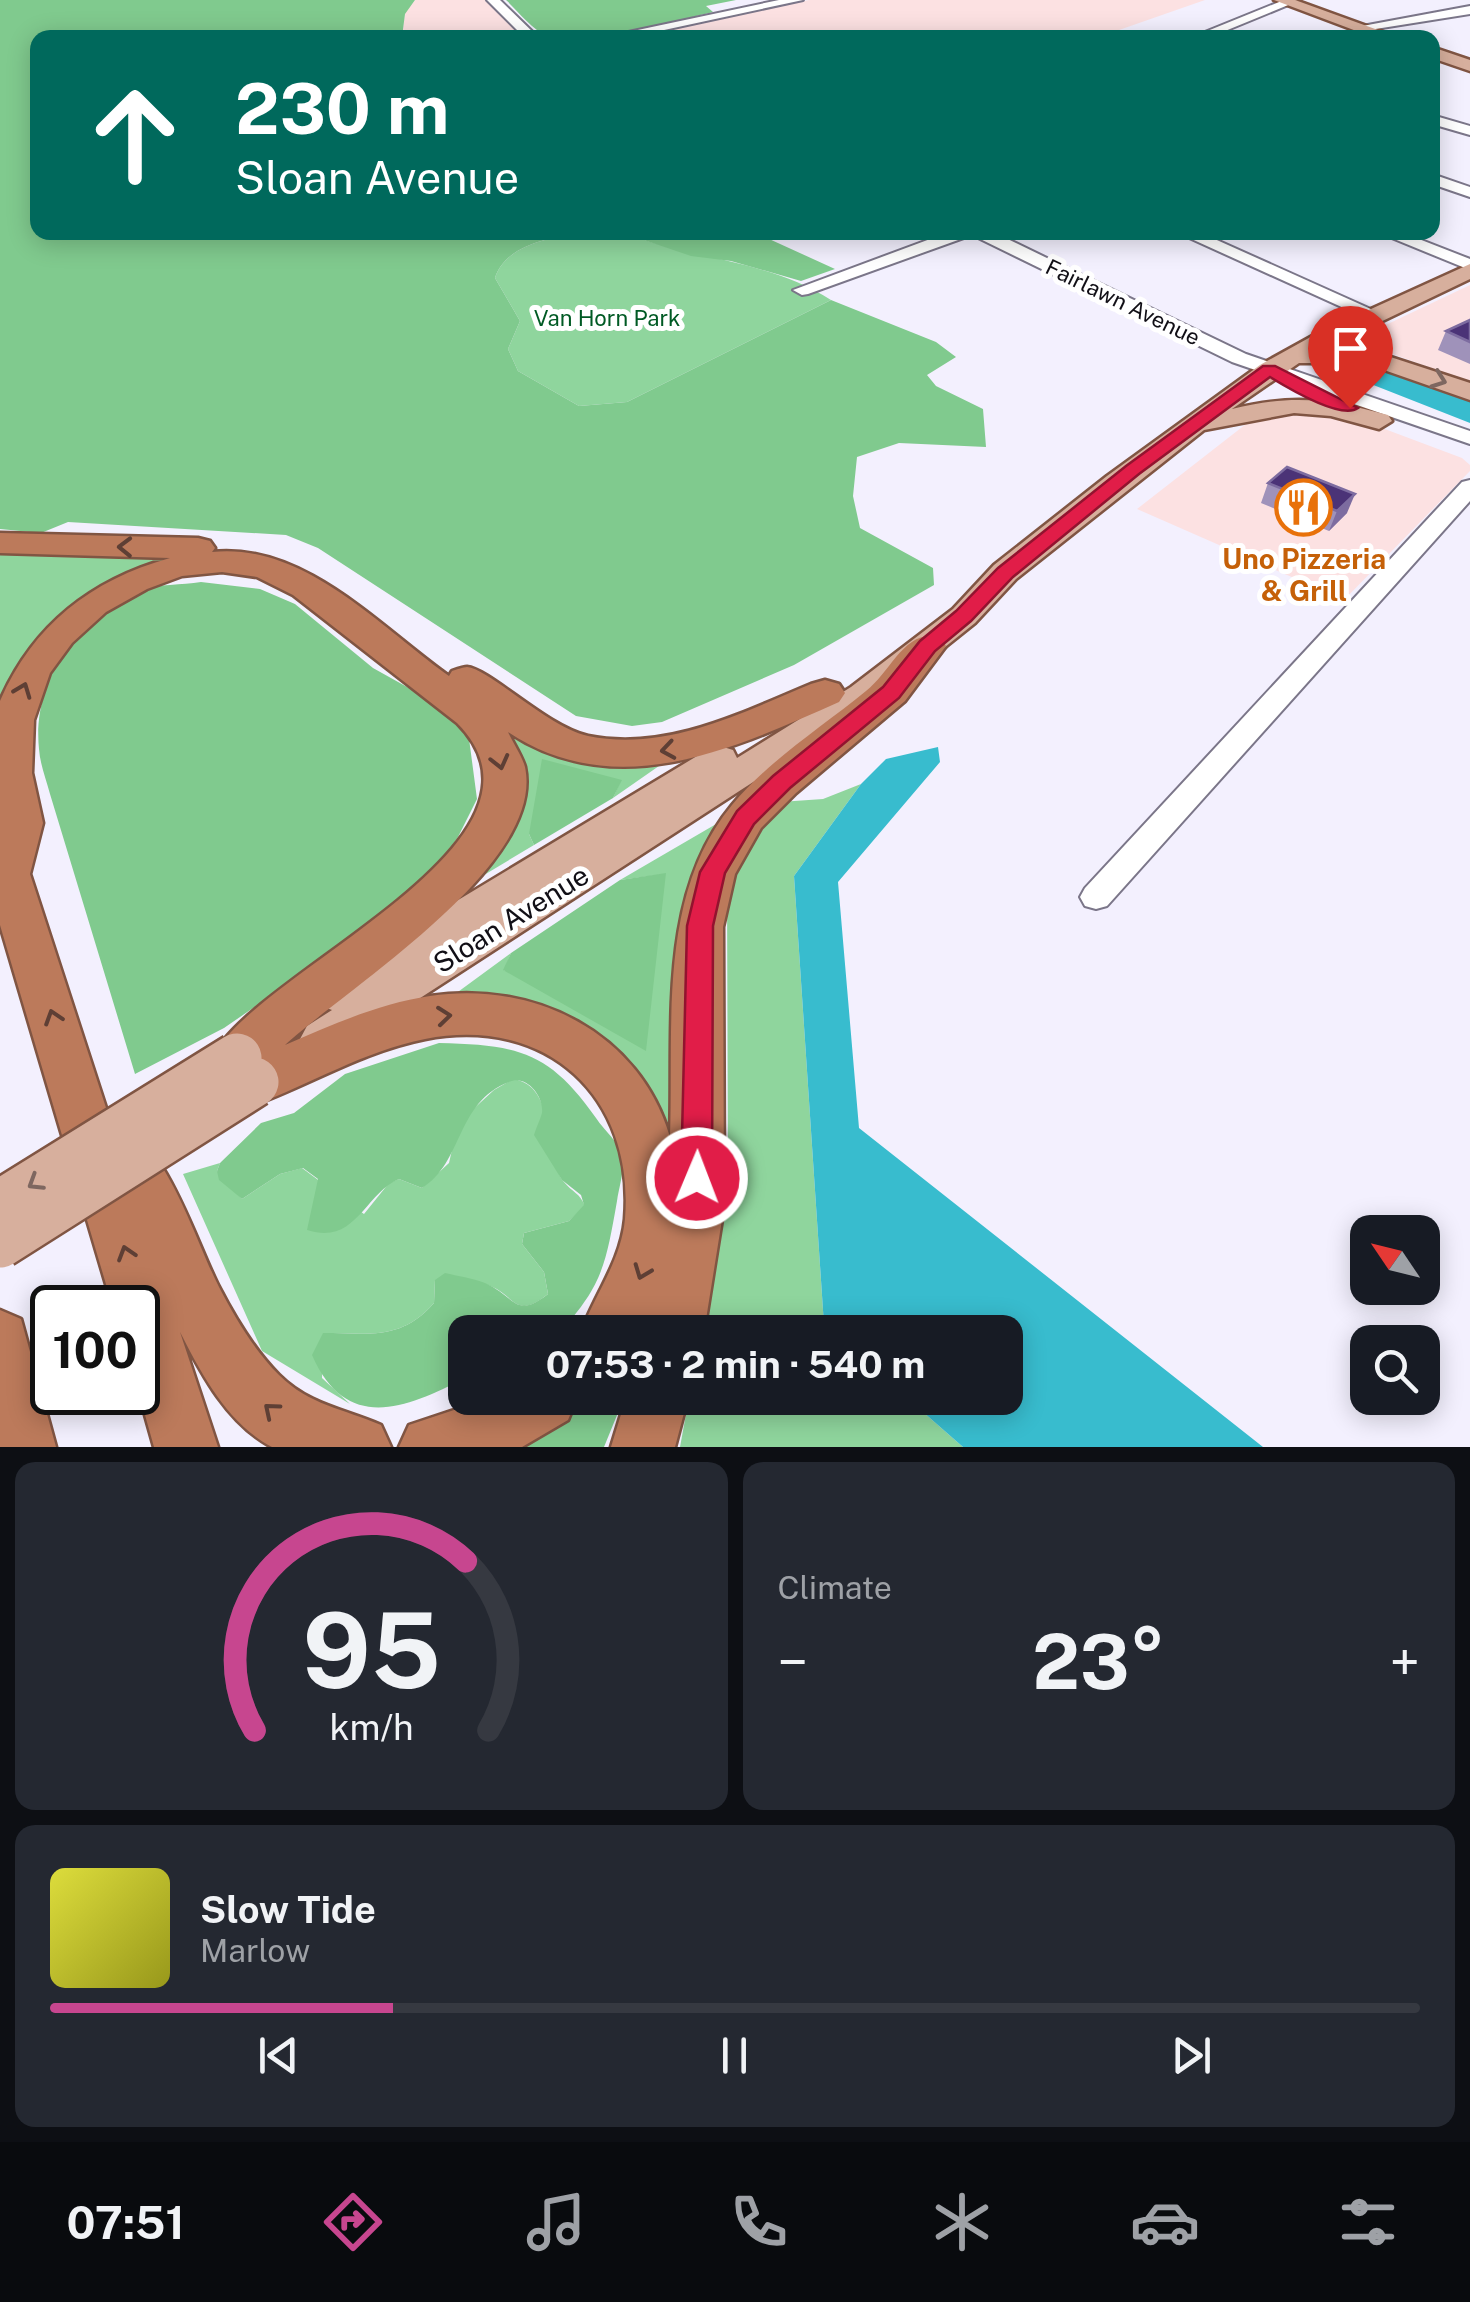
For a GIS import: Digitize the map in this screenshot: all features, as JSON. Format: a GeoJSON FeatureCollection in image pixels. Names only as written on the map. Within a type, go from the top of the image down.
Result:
{"type":"FeatureCollection","features":[{"type":"Feature","properties":{"kind":"highway"},"geometry":{"type":"LineString","coordinates":[[0,543],[246,550],[290,557],[323,574],[536,732],[592,752],[628,754],[692,746],[825,693]]}},
{"type":"Feature","properties":{"kind":"highway"},"geometry":{"type":"LineString","coordinates":[[186,1447],[4,863],[22,820],[14,790],[11,748],[16,709],[39,657],[64,626],[101,597],[135,580],[207,564],[250,565],[281,574],[306,588],[459,704],[494,740],[504,768],[498,812],[476,851],[439,894],[304,997],[245,1070]]}},
{"type":"Feature","properties":{"kind":"highway"},"geometry":{"type":"LineString","coordinates":[[677,1315],[696,1207],[700,926],[713,872],[746,817],[782,782],[891,692],[928,646]]}},
{"type":"Feature","properties":{"kind":"highway"},"geometry":{"type":"LineString","coordinates":[[245,1070],[439,1015],[511,1018],[574,1043],[603,1065],[628,1095],[645,1128],[654,1167],[656,1210],[649,1253],[621,1315]]}},
{"type":"Feature","properties":{"kind":"highway"},"geometry":{"type":"LineString","coordinates":[[82,1110],[145,1190],[212,1336],[251,1392],[300,1430],[359,1447]]}},
{"type":"Feature","properties":{"kind":"highway"},"geometry":{"type":"LineString","coordinates":[[0,1340],[24,1447]]}},
{"type":"Feature","properties":{"kind":"highway"},"geometry":{"type":"LineString","coordinates":[[431,1447],[476,1436],[520,1415]]}},
{"type":"Feature","properties":{"kind":"highway"},"geometry":{"type":"LineString","coordinates":[[644,1447],[652,1415]]}},
{"type":"Feature","properties":{"kind":"main road"},"geometry":{"type":"LineString","coordinates":[[1281,0],[1372,30]]}},
{"type":"Feature","properties":{"kind":"main road"},"geometry":{"type":"LineString","coordinates":[[1440,55],[1470,66]]}},
{"type":"Feature","properties":{"kind":"main road","name":"Sloan Avenue"},"geometry":{"type":"LineString","coordinates":[[0,1243],[245,1070],[1006,572],[1278,364],[1470,268]]}},
{"type":"Feature","properties":{"kind":"main road"},"geometry":{"type":"LineString","coordinates":[[1278,364],[1360,354],[1470,392]]}},
{"type":"Feature","properties":{"kind":"main road"},"geometry":{"type":"LineString","coordinates":[[1186,432],[1290,403],[1328,407],[1379,421]]}},
{"type":"Feature","properties":{"kind":"main road","name":"Sloan Avenue"},"geometry":{"type":"LineString","coordinates":[[0,1204],[245,1070],[839,712],[964,616],[1006,572]]}},
{"type":"Feature","properties":{"kind":"street"},"geometry":{"type":"LineString","coordinates":[[493,0],[525,30]]}},
{"type":"Feature","properties":{"kind":"street"},"geometry":{"type":"LineString","coordinates":[[646,30],[797,0]]}},
{"type":"Feature","properties":{"kind":"street"},"geometry":{"type":"LineString","coordinates":[[1217,30],[1291,1]]}},
{"type":"Feature","properties":{"kind":"street"},"geometry":{"type":"LineString","coordinates":[[1364,27],[1470,10]]}},
{"type":"Feature","properties":{"kind":"street"},"geometry":{"type":"LineString","coordinates":[[1440,122],[1470,131]]}},
{"type":"Feature","properties":{"kind":"street"},"geometry":{"type":"LineString","coordinates":[[1440,182],[1470,192]]}},
{"type":"Feature","properties":{"kind":"street"},"geometry":{"type":"LineString","coordinates":[[802,290],[943,240]]}},
{"type":"Feature","properties":{"kind":"street","name":"Fairlawn Avenue"},"geometry":{"type":"LineString","coordinates":[[997,240],[1278,364],[1470,438]]}},
{"type":"Feature","properties":{"kind":"street"},"geometry":{"type":"LineString","coordinates":[[1202,240],[1375,315]]}},
{"type":"Feature","properties":{"kind":"street"},"geometry":{"type":"LineString","coordinates":[[1405,240],[1470,268]]}},
{"type":"Feature","properties":{"kind":"street","name":"Fairlawn Avenue"},"geometry":{"type":"LineString","coordinates":[[1278,364],[1304,390],[1470,454]]}},
{"type":"Feature","properties":{"kind":"street"},"geometry":{"type":"LineString","coordinates":[[1096,896],[1470,486]]}},
{"type":"Feature","properties":{"kind":"shaded area"},"geometry":{"type":"Polygon","coordinates":[[[415,0],[485,0],[517,30],[403,30],[405,13],[415,0]]]}},
{"type":"Feature","properties":{"kind":"shaded area"},"geometry":{"type":"Polygon","coordinates":[[[809,0],[1205,0],[1119,30],[660,30],[809,0]]]}},
{"type":"Feature","properties":{"kind":"shaded area"},"geometry":{"type":"Polygon","coordinates":[[[1470,285],[1470,382],[1354,340],[1470,285]]]}},
{"type":"Feature","properties":{"kind":"shaded area"},"geometry":{"type":"Polygon","coordinates":[[[1271,411],[1350,416],[1462,458],[1470,465],[1470,471],[1344,600],[1137,509],[1255,417],[1271,411]]]}},
{"type":"Feature","properties":{"kind":"green space"},"geometry":{"type":"Polygon","coordinates":[[[0,0],[415,0],[405,14],[403,30],[30,30],[30,240],[546,240],[508,258],[495,278],[520,321],[508,349],[518,371],[579,406],[627,402],[831,300],[936,342],[956,357],[927,375],[936,386],[983,409],[986,447],[899,443],[857,457],[853,496],[860,528],[933,568],[934,585],[794,665],[662,722],[632,726],[576,716],[318,548],[286,535],[68,522],[41,533],[0,529],[0,0]]]}},
{"type":"Feature","properties":{"kind":"green space"},"geometry":{"type":"Polygon","coordinates":[[[506,0],[736,0],[706,6],[713,12],[631,30],[536,29],[506,0]]]}},
{"type":"Feature","properties":{"kind":"green space"},"geometry":{"type":"Polygon","coordinates":[[[644,240],[771,240],[835,269],[801,281],[731,261],[691,256],[644,240]]]}},
{"type":"Feature","properties":{"kind":"green space","name":"Van Horn Park"},"geometry":{"type":"Polygon","coordinates":[[[645,240],[785,278],[831,300],[627,402],[579,406],[518,371],[508,349],[520,321],[495,278],[508,258],[541,241],[645,240]]]}},
{"type":"Feature","properties":{"kind":"green space"},"geometry":{"type":"Polygon","coordinates":[[[0,549],[196,556],[60,618],[20,663],[0,708],[0,549]]]}},
{"type":"Feature","properties":{"kind":"green space"},"geometry":{"type":"Polygon","coordinates":[[[201,582],[260,589],[295,604],[373,668],[425,697],[468,731],[477,799],[422,892],[224,1028],[135,1074],[43,772],[39,724],[51,675],[79,632],[97,615],[140,590],[201,582]]]}},
{"type":"Feature","properties":{"kind":"green space"},"geometry":{"type":"Polygon","coordinates":[[[510,727],[669,759],[613,798],[621,780],[529,834],[534,845],[469,884],[512,757],[510,727]]]}},
{"type":"Feature","properties":{"kind":"green space"},"geometry":{"type":"Polygon","coordinates":[[[542,759],[622,780],[613,798],[534,845],[529,834],[542,759]]]}},
{"type":"Feature","properties":{"kind":"green space"},"geometry":{"type":"Polygon","coordinates":[[[861,784],[794,876],[823,1315],[704,1315],[728,1180],[727,886],[780,802],[823,799],[861,784]]]}},
{"type":"Feature","properties":{"kind":"green space"},"geometry":{"type":"Polygon","coordinates":[[[735,813],[675,1144],[607,1052],[451,997],[511,953],[504,971],[665,874],[620,880],[735,813]]]}},
{"type":"Feature","properties":{"kind":"green space"},"geometry":{"type":"Polygon","coordinates":[[[666,873],[646,1051],[503,970],[511,953],[620,880],[666,873]]]}},
{"type":"Feature","properties":{"kind":"green space"},"geometry":{"type":"Polygon","coordinates":[[[439,1043],[511,1050],[530,1056],[563,1078],[622,1156],[610,1241],[594,1286],[574,1315],[448,1315],[448,1386],[399,1405],[360,1405],[342,1396],[326,1380],[312,1355],[323,1333],[370,1334],[409,1324],[434,1303],[435,1280],[445,1273],[485,1283],[521,1305],[537,1302],[548,1294],[544,1272],[522,1244],[524,1233],[569,1221],[584,1205],[581,1195],[562,1180],[534,1135],[542,1113],[537,1094],[527,1084],[515,1080],[491,1092],[479,1104],[436,1177],[422,1188],[399,1179],[337,1231],[307,1230],[318,1179],[303,1168],[280,1174],[242,1199],[219,1180],[220,1163],[261,1123],[294,1113],[345,1074],[439,1043]]]}},
{"type":"Feature","properties":{"kind":"green space"},"geometry":{"type":"Polygon","coordinates":[[[513,1079],[527,1084],[537,1094],[557,1170],[585,1206],[569,1221],[524,1233],[522,1244],[544,1272],[548,1294],[521,1306],[485,1284],[435,1280],[434,1303],[409,1324],[370,1334],[323,1333],[322,1378],[350,1404],[262,1351],[183,1174],[220,1163],[217,1171],[242,1199],[280,1174],[302,1168],[364,1214],[389,1183],[399,1179],[422,1188],[449,1163],[454,1141],[469,1113],[513,1079]]]}},
{"type":"Feature","properties":{"kind":"green space"},"geometry":{"type":"Polygon","coordinates":[[[560,1415],[617,1415],[604,1447],[518,1447],[560,1415]]]}},
{"type":"Feature","properties":{"kind":"green space"},"geometry":{"type":"Polygon","coordinates":[[[686,1415],[926,1415],[963,1447],[680,1447],[686,1415]]]}},
{"type":"Feature","properties":{"kind":"water"},"geometry":{"type":"Polygon","coordinates":[[[1367,368],[1387,370],[1470,401],[1470,423],[1353,377],[1367,368]]]}},
{"type":"Feature","properties":{"kind":"water"},"geometry":{"type":"Polygon","coordinates":[[[938,747],[940,762],[838,882],[859,1128],[1263,1447],[963,1447],[926,1415],[1023,1415],[1023,1315],[823,1315],[794,876],[861,784],[886,759],[938,747]]]}},
{"type":"Feature","properties":{"kind":"building"},"geometry":{"type":"Polygon","coordinates":[[[1470,320],[1470,342],[1446,331],[1470,320]]]}},
{"type":"Feature","properties":{"kind":"building"},"geometry":{"type":"Polygon","coordinates":[[[1287,467],[1355,494],[1337,511],[1268,483],[1287,467]]]}},
{"type":"Feature","properties":{"kind":"place","name":"Uno Pizzeria & Grill"},"geometry":{"type":"Point","coordinates":[1304,508]}},
{"type":"Feature","properties":{"kind":"route"},"geometry":{"type":"LineString","coordinates":[[697,1178],[700,926],[713,872],[746,817],[782,782],[891,692],[928,646],[964,616],[1006,572],[1133,470],[1269,370],[1304,390],[1350,408]]}}]}
